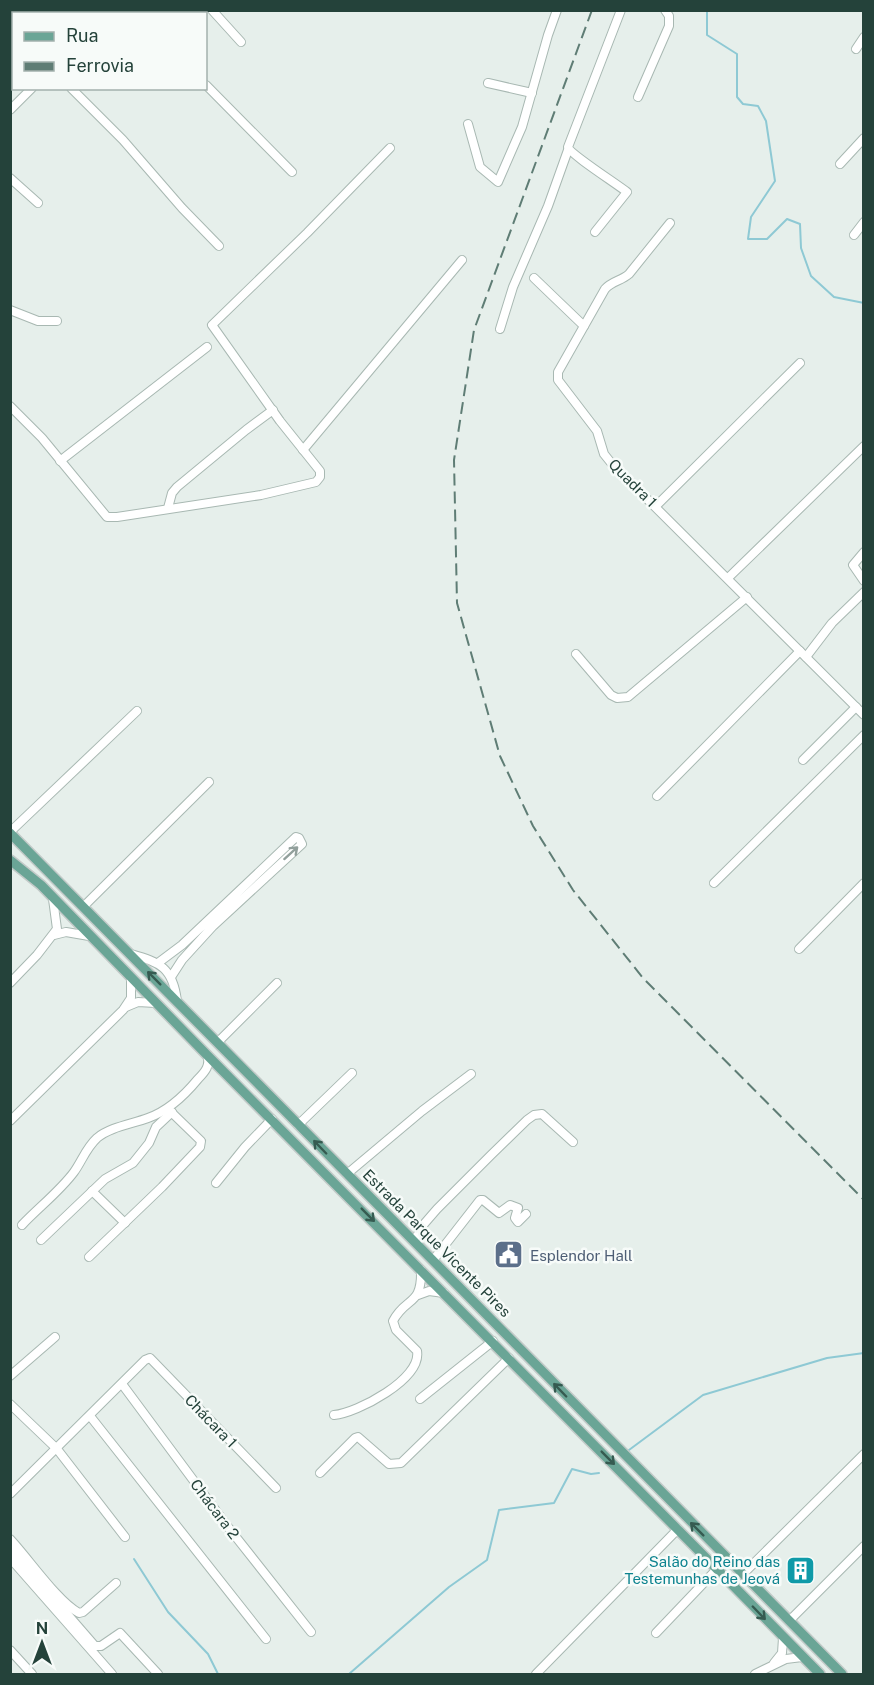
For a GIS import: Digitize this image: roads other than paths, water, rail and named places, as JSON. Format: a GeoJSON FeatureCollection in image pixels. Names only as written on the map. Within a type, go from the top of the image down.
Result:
{"type":"FeatureCollection","features":[{"type":"Feature","properties":{"kind":"main road","name":"Estrada Parque Vicente Pires"},"geometry":{"type":"LineString","coordinates":[[10,832],[842,1674]]}},
{"type":"Feature","properties":{"kind":"main road","name":"Estrada Parque Vicente Pires"},"geometry":{"type":"LineString","coordinates":[[10,860],[32,877],[224,1070],[704,1554],[819,1674]]}},
{"type":"Feature","properties":{"kind":"main road"},"geometry":{"type":"LineString","coordinates":[[282,1129],[299,1125],[295,1142]]}},
{"type":"Feature","properties":{"kind":"main road"},"geometry":{"type":"LineString","coordinates":[[704,1554],[718,1563],[727,1558]]}},
{"type":"Feature","properties":{"kind":"main road"},"geometry":{"type":"LineString","coordinates":[[731,1582],[738,1578],[759,1590]]}},
{"type":"Feature","properties":{"kind":"street"},"geometry":{"type":"LineString","coordinates":[[212,10],[241,42]]}},
{"type":"Feature","properties":{"kind":"street"},"geometry":{"type":"LineString","coordinates":[[468,124],[480,167],[498,182],[522,127],[557,10]]}},
{"type":"Feature","properties":{"kind":"street"},"geometry":{"type":"LineString","coordinates":[[501,329],[513,287],[552,197],[571,136],[621,10]]}},
{"type":"Feature","properties":{"kind":"street"},"geometry":{"type":"LineString","coordinates":[[638,98],[669,26],[669,16],[665,10]]}},
{"type":"Feature","properties":{"kind":"street"},"geometry":{"type":"LineString","coordinates":[[856,49],[864,38]]}},
{"type":"Feature","properties":{"kind":"street"},"geometry":{"type":"LineString","coordinates":[[488,83],[532,93]]}},
{"type":"Feature","properties":{"kind":"street"},"geometry":{"type":"LineString","coordinates":[[207,85],[292,172]]}},
{"type":"Feature","properties":{"kind":"street"},"geometry":{"type":"LineString","coordinates":[[11,110],[30,90]]}},
{"type":"Feature","properties":{"kind":"street"},"geometry":{"type":"LineString","coordinates":[[73,90],[123,140],[182,208],[219,246]]}},
{"type":"Feature","properties":{"kind":"street"},"geometry":{"type":"LineString","coordinates":[[840,164],[864,138]]}},
{"type":"Feature","properties":{"kind":"street"},"geometry":{"type":"LineString","coordinates":[[10,406],[42,438],[107,517],[261,495],[316,482],[320,477],[320,471],[216,332],[212,323],[307,233],[390,148]]}},
{"type":"Feature","properties":{"kind":"street"},"geometry":{"type":"LineString","coordinates":[[568,150],[627,192],[595,232]]}},
{"type":"Feature","properties":{"kind":"street"},"geometry":{"type":"LineString","coordinates":[[10,178],[38,203]]}},
{"type":"Feature","properties":{"kind":"street"},"geometry":{"type":"LineString","coordinates":[[854,235],[864,222]]}},
{"type":"Feature","properties":{"kind":"street","name":"Quadra 1"},"geometry":{"type":"LineString","coordinates":[[670,223],[628,274],[623,279],[608,285],[558,372],[558,380],[597,431],[607,458],[864,715]]}},
{"type":"Feature","properties":{"kind":"street"},"geometry":{"type":"LineString","coordinates":[[303,450],[462,260]]}},
{"type":"Feature","properties":{"kind":"street"},"geometry":{"type":"LineString","coordinates":[[534,278],[584,326]]}},
{"type":"Feature","properties":{"kind":"street"},"geometry":{"type":"LineString","coordinates":[[10,310],[38,321],[57,321]]}},
{"type":"Feature","properties":{"kind":"street"},"geometry":{"type":"LineString","coordinates":[[60,461],[207,347]]}},
{"type":"Feature","properties":{"kind":"street"},"geometry":{"type":"LineString","coordinates":[[656,506],[800,363]]}},
{"type":"Feature","properties":{"kind":"street"},"geometry":{"type":"LineString","coordinates":[[168,508],[170,497],[177,487],[273,410]]}},
{"type":"Feature","properties":{"kind":"street"},"geometry":{"type":"LineString","coordinates":[[728,578],[864,446]]}},
{"type":"Feature","properties":{"kind":"street"},"geometry":{"type":"LineString","coordinates":[[864,552],[853,565],[864,581]]}},
{"type":"Feature","properties":{"kind":"street"},"geometry":{"type":"LineString","coordinates":[[657,796],[864,592]]}},
{"type":"Feature","properties":{"kind":"street"},"geometry":{"type":"LineString","coordinates":[[576,654],[610,695],[617,699],[628,697],[747,597]]}},
{"type":"Feature","properties":{"kind":"street"},"geometry":{"type":"LineString","coordinates":[[803,760],[856,707]]}},
{"type":"Feature","properties":{"kind":"street"},"geometry":{"type":"LineString","coordinates":[[10,832],[137,711]]}},
{"type":"Feature","properties":{"kind":"street"},"geometry":{"type":"LineString","coordinates":[[714,883],[864,735]]}},
{"type":"Feature","properties":{"kind":"street"},"geometry":{"type":"LineString","coordinates":[[83,907],[209,782]]}},
{"type":"Feature","properties":{"kind":"street"},"geometry":{"type":"LineString","coordinates":[[171,977],[211,924],[296,837],[299,838],[302,844],[247,888]]}},
{"type":"Feature","properties":{"kind":"street"},"geometry":{"type":"LineString","coordinates":[[799,949],[864,883]]}},
{"type":"Feature","properties":{"kind":"street"},"geometry":{"type":"LineString","coordinates":[[10,983],[54,935],[57,922],[53,899]]}},
{"type":"Feature","properties":{"kind":"street"},"geometry":{"type":"LineString","coordinates":[[158,963],[211,924]]}},
{"type":"Feature","properties":{"kind":"street"},"geometry":{"type":"LineString","coordinates":[[54,935],[66,932],[89,936]]}},
{"type":"Feature","properties":{"kind":"street"},"geometry":{"type":"LineString","coordinates":[[182,945],[190,951]]}},
{"type":"Feature","properties":{"kind":"street"},"geometry":{"type":"LineString","coordinates":[[129,954],[158,963],[171,977],[177,1001]]}},
{"type":"Feature","properties":{"kind":"street"},"geometry":{"type":"LineString","coordinates":[[10,1121],[123,1010],[131,998],[131,978]]}},
{"type":"Feature","properties":{"kind":"street"},"geometry":{"type":"LineString","coordinates":[[218,1042],[277,983]]}},
{"type":"Feature","properties":{"kind":"street"},"geometry":{"type":"LineString","coordinates":[[123,1010],[138,1002],[155,1003]]}},
{"type":"Feature","properties":{"kind":"street"},"geometry":{"type":"LineString","coordinates":[[41,1240],[112,1173],[133,1163],[149,1143],[156,1127],[203,1074],[209,1062],[207,1055]]}},
{"type":"Feature","properties":{"kind":"street"},"geometry":{"type":"LineString","coordinates":[[203,1074],[213,1070],[224,1070]]}},
{"type":"Feature","properties":{"kind":"street"},"geometry":{"type":"LineString","coordinates":[[299,1125],[352,1073]]}},
{"type":"Feature","properties":{"kind":"street"},"geometry":{"type":"LineString","coordinates":[[347,1174],[422,1111],[471,1074]]}},
{"type":"Feature","properties":{"kind":"street"},"geometry":{"type":"LineString","coordinates":[[89,1257],[201,1147],[201,1141],[170,1111]]}},
{"type":"Feature","properties":{"kind":"street"},"geometry":{"type":"LineString","coordinates":[[22,1225],[73,1174],[85,1152],[98,1137],[128,1124],[170,1111]]}},
{"type":"Feature","properties":{"kind":"street"},"geometry":{"type":"LineString","coordinates":[[414,1241],[424,1224],[437,1209],[534,1115],[542,1114],[547,1117],[573,1142]]}},
{"type":"Feature","properties":{"kind":"street"},"geometry":{"type":"LineString","coordinates":[[216,1183],[244,1147],[272,1119]]}},
{"type":"Feature","properties":{"kind":"street"},"geometry":{"type":"LineString","coordinates":[[92,1191],[125,1223]]}},
{"type":"Feature","properties":{"kind":"street"},"geometry":{"type":"LineString","coordinates":[[434,1259],[480,1200],[498,1213],[510,1205],[518,1208],[515,1218],[518,1222],[526,1214]]}},
{"type":"Feature","properties":{"kind":"street"},"geometry":{"type":"LineString","coordinates":[[334,1415],[355,1410],[375,1400],[393,1388],[415,1364],[417,1352],[396,1330],[393,1321],[418,1294],[422,1282],[421,1269]]}},
{"type":"Feature","properties":{"kind":"street"},"geometry":{"type":"LineString","coordinates":[[418,1294],[444,1293]]}},
{"type":"Feature","properties":{"kind":"street"},"geometry":{"type":"LineString","coordinates":[[10,1376],[55,1337]]}},
{"type":"Feature","properties":{"kind":"street"},"geometry":{"type":"LineString","coordinates":[[420,1400],[493,1341]]}},
{"type":"Feature","properties":{"kind":"street","name":"Chácara 1"},"geometry":{"type":"LineString","coordinates":[[122,1384],[145,1360],[150,1358],[276,1488]]}},
{"type":"Feature","properties":{"kind":"street"},"geometry":{"type":"LineString","coordinates":[[320,1473],[357,1437],[361,1438],[389,1464],[401,1463],[509,1358]]}},
{"type":"Feature","properties":{"kind":"street"},"geometry":{"type":"LineString","coordinates":[[10,1494],[122,1384]]}},
{"type":"Feature","properties":{"kind":"street","name":"Chácara 2"},"geometry":{"type":"LineString","coordinates":[[122,1384],[234,1535],[311,1632]]}},
{"type":"Feature","properties":{"kind":"street"},"geometry":{"type":"LineString","coordinates":[[10,1404],[57,1449],[125,1537]]}},
{"type":"Feature","properties":{"kind":"street"},"geometry":{"type":"LineString","coordinates":[[90,1416],[266,1640]]}},
{"type":"Feature","properties":{"kind":"street"},"geometry":{"type":"LineString","coordinates":[[743,1574],[864,1454]]}},
{"type":"Feature","properties":{"kind":"street"},"geometry":{"type":"LineString","coordinates":[[536,1674],[678,1529]]}},
{"type":"Feature","properties":{"kind":"street"},"geometry":{"type":"LineString","coordinates":[[10,1539],[59,1596],[79,1613],[117,1583]]}},
{"type":"Feature","properties":{"kind":"street"},"geometry":{"type":"LineString","coordinates":[[790,1620],[864,1546]]}},
{"type":"Feature","properties":{"kind":"street"},"geometry":{"type":"LineString","coordinates":[[10,1548],[96,1646],[101,1646],[120,1634],[158,1674]]}},
{"type":"Feature","properties":{"kind":"street"},"geometry":{"type":"LineString","coordinates":[[10,1558],[112,1674]]}},
{"type":"Feature","properties":{"kind":"street"},"geometry":{"type":"LineString","coordinates":[[656,1633],[717,1569]]}},
{"type":"Feature","properties":{"kind":"street"},"geometry":{"type":"LineString","coordinates":[[771,1667],[782,1653],[783,1638]]}},
{"type":"Feature","properties":{"kind":"street"},"geometry":{"type":"LineString","coordinates":[[10,1650],[32,1674]]}},
{"type":"Feature","properties":{"kind":"street"},"geometry":{"type":"LineString","coordinates":[[755,1674],[786,1659],[801,1657]]}},
{"type":"Feature","properties":{"kind":"waterway"},"geometry":{"type":"LineString","coordinates":[[707,10],[707,35],[737,54],[737,97],[743,104],[758,106],[766,121],[775,181],[751,217],[748,239],[767,239],[787,219],[800,224],[801,248],[811,276],[834,297],[864,303]]}},
{"type":"Feature","properties":{"kind":"waterway"},"geometry":{"type":"LineString","coordinates":[[629,1450],[703,1395],[827,1358],[864,1353]]}},
{"type":"Feature","properties":{"kind":"waterway"},"geometry":{"type":"LineString","coordinates":[[349,1674],[449,1587],[487,1560],[499,1510],[554,1503],[572,1469],[591,1474],[599,1473]]}},
{"type":"Feature","properties":{"kind":"waterway"},"geometry":{"type":"LineString","coordinates":[[134,1559],[168,1612],[208,1654],[218,1674]]}},
{"type":"Feature","properties":{"kind":"railway"},"geometry":{"type":"LineString","coordinates":[[592,10],[474,330],[454,460],[457,603],[500,756],[533,826],[573,890],[643,978],[864,1200]]}},
{"type":"Feature","properties":{"kind":"place","name":"Esplendor Hall"},"geometry":{"type":"Point","coordinates":[509,1255]}},
{"type":"Feature","properties":{"kind":"place","name":"Salão do Reino das Testemunhas de Jeová"},"geometry":{"type":"Point","coordinates":[801,1570]}}]}
